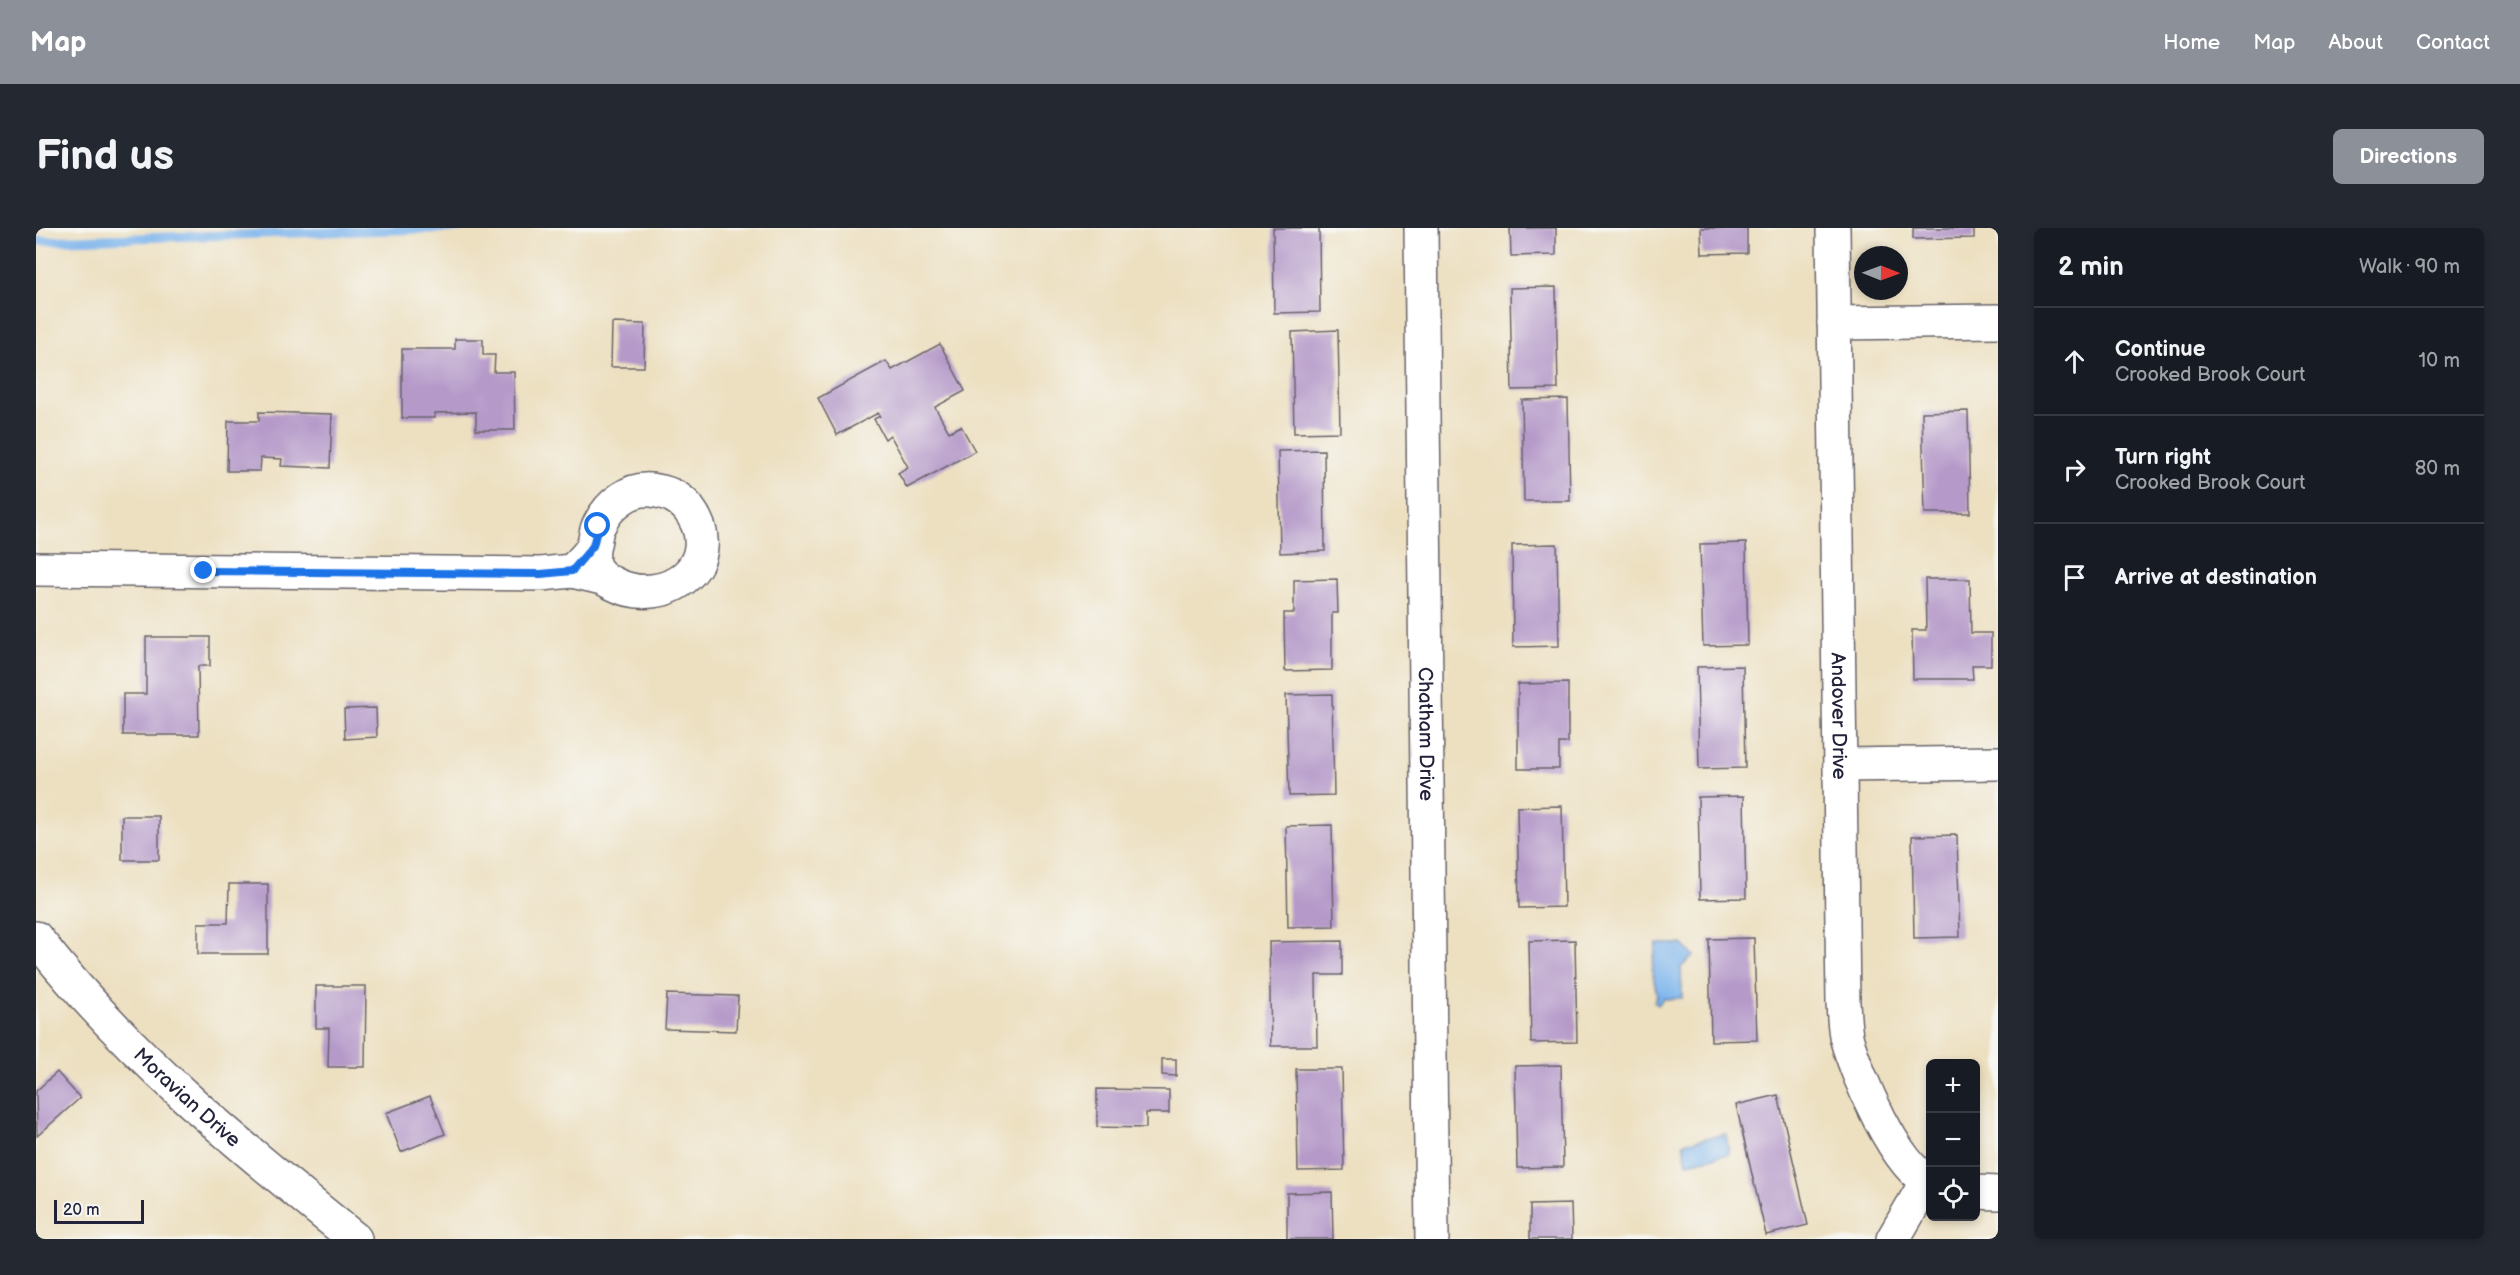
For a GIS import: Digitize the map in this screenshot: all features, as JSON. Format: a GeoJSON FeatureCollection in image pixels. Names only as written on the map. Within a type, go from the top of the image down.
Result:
{"type":"FeatureCollection","features":[{"type":"Feature","properties":{"kind":"street","name":"Chatham Drive"},"geometry":{"type":"LineString","coordinates":[[1421,228],[1432,1239]]}},
{"type":"Feature","properties":{"kind":"street","name":"Andover Drive"},"geometry":{"type":"LineString","coordinates":[[1833,228],[1843,1003],[1847,1038],[1866,1092],[1906,1161],[1926,1178]]}},
{"type":"Feature","properties":{"kind":"street"},"geometry":{"type":"LineString","coordinates":[[1834,323],[1998,321]]}},
{"type":"Feature","properties":{"kind":"street"},"geometry":{"type":"LineString","coordinates":[[36,569],[587,574],[622,588],[639,592],[656,592],[672,587],[685,578],[695,564],[700,549],[700,532],[695,517],[684,503],[669,493],[652,489],[635,491],[619,499],[598,526],[587,574]]}},
{"type":"Feature","properties":{"kind":"street"},"geometry":{"type":"LineString","coordinates":[[1840,765],[1998,763]]}},
{"type":"Feature","properties":{"kind":"street","name":"Moravian Drive"},"geometry":{"type":"LineString","coordinates":[[36,938],[117,1030],[173,1084],[284,1182],[355,1239]]}},
{"type":"Feature","properties":{"kind":"street"},"geometry":{"type":"LineString","coordinates":[[1893,1239],[1926,1186]]}},
{"type":"Feature","properties":{"kind":"street"},"geometry":{"type":"LineString","coordinates":[[1980,1192],[1998,1193]]}},
{"type":"Feature","properties":{"kind":"water"},"geometry":{"type":"Polygon","coordinates":[[[1656,944],[1682,944],[1694,956],[1681,967],[1682,998],[1663,999],[1658,1005],[1654,1002],[1657,994],[1652,971],[1656,944]]]}},
{"type":"Feature","properties":{"kind":"water"},"geometry":{"type":"Polygon","coordinates":[[[1726,1134],[1729,1154],[1687,1163],[1683,1143],[1726,1134]]]}},
{"type":"Feature","properties":{"kind":"building"},"geometry":{"type":"Polygon","coordinates":[[[1273,228],[1319,228],[1320,312],[1274,313],[1273,228]]]}},
{"type":"Feature","properties":{"kind":"building"},"geometry":{"type":"Polygon","coordinates":[[[1510,228],[1556,228],[1556,255],[1511,256],[1510,228]]]}},
{"type":"Feature","properties":{"kind":"building"},"geometry":{"type":"Polygon","coordinates":[[[1701,228],[1747,228],[1747,253],[1702,254],[1701,228]]]}},
{"type":"Feature","properties":{"kind":"building"},"geometry":{"type":"Polygon","coordinates":[[[1913,228],[1974,228],[1974,238],[1913,239],[1913,228]]]}},
{"type":"Feature","properties":{"kind":"building"},"geometry":{"type":"Polygon","coordinates":[[[1556,287],[1558,389],[1512,390],[1510,288],[1556,287]]]}},
{"type":"Feature","properties":{"kind":"building"},"geometry":{"type":"Polygon","coordinates":[[[612,323],[645,324],[644,367],[611,367],[612,323]]]}},
{"type":"Feature","properties":{"kind":"building"},"geometry":{"type":"Polygon","coordinates":[[[1338,330],[1340,432],[1294,433],[1292,332],[1338,330]]]}},
{"type":"Feature","properties":{"kind":"building"},"geometry":{"type":"Polygon","coordinates":[[[455,339],[483,339],[483,355],[495,355],[494,372],[514,372],[515,430],[476,430],[476,412],[435,413],[435,418],[402,418],[402,349],[455,349],[455,339]]]}},
{"type":"Feature","properties":{"kind":"building"},"geometry":{"type":"Polygon","coordinates":[[[940,344],[965,391],[935,407],[949,432],[961,426],[975,451],[907,488],[898,473],[908,467],[890,435],[885,439],[874,419],[880,416],[878,413],[837,435],[818,398],[886,361],[892,370],[940,344]]]}},
{"type":"Feature","properties":{"kind":"building"},"geometry":{"type":"Polygon","coordinates":[[[1568,399],[1570,501],[1524,501],[1522,400],[1568,399]]]}},
{"type":"Feature","properties":{"kind":"building"},"geometry":{"type":"Polygon","coordinates":[[[1968,411],[1970,513],[1925,513],[1922,412],[1968,411]]]}},
{"type":"Feature","properties":{"kind":"building"},"geometry":{"type":"Polygon","coordinates":[[[259,412],[332,414],[330,468],[281,466],[282,459],[261,458],[260,471],[227,471],[228,421],[259,421],[259,412]]]}},
{"type":"Feature","properties":{"kind":"building"},"geometry":{"type":"Polygon","coordinates":[[[1324,450],[1325,551],[1280,553],[1278,451],[1324,450]]]}},
{"type":"Feature","properties":{"kind":"building"},"geometry":{"type":"Polygon","coordinates":[[[1746,543],[1748,645],[1703,646],[1700,544],[1746,543]]]}},
{"type":"Feature","properties":{"kind":"building"},"geometry":{"type":"Polygon","coordinates":[[[1557,544],[1559,646],[1513,647],[1512,545],[1557,544]]]}},
{"type":"Feature","properties":{"kind":"building"},"geometry":{"type":"Polygon","coordinates":[[[1337,579],[1338,613],[1332,613],[1332,670],[1285,671],[1284,613],[1294,613],[1294,580],[1337,579]]]}},
{"type":"Feature","properties":{"kind":"building"},"geometry":{"type":"Polygon","coordinates":[[[1925,579],[1970,579],[1971,633],[1991,633],[1991,665],[1972,665],[1973,679],[1913,679],[1912,630],[1926,630],[1925,579]]]}},
{"type":"Feature","properties":{"kind":"building"},"geometry":{"type":"Polygon","coordinates":[[[146,637],[210,637],[210,666],[198,666],[199,735],[123,735],[123,694],[146,694],[146,637]]]}},
{"type":"Feature","properties":{"kind":"building"},"geometry":{"type":"Polygon","coordinates":[[[1743,666],[1745,768],[1699,769],[1697,667],[1743,666]]]}},
{"type":"Feature","properties":{"kind":"building"},"geometry":{"type":"Polygon","coordinates":[[[1568,683],[1568,743],[1559,743],[1559,769],[1518,769],[1518,684],[1568,683]]]}},
{"type":"Feature","properties":{"kind":"building"},"geometry":{"type":"Polygon","coordinates":[[[1332,694],[1334,795],[1289,796],[1286,695],[1332,694]]]}},
{"type":"Feature","properties":{"kind":"building"},"geometry":{"type":"Polygon","coordinates":[[[376,708],[377,737],[345,739],[344,709],[376,708]]]}},
{"type":"Feature","properties":{"kind":"building"},"geometry":{"type":"Polygon","coordinates":[[[1744,796],[1746,898],[1700,899],[1698,797],[1744,796]]]}},
{"type":"Feature","properties":{"kind":"building"},"geometry":{"type":"Polygon","coordinates":[[[1562,806],[1564,907],[1519,908],[1517,807],[1562,806]]]}},
{"type":"Feature","properties":{"kind":"building"},"geometry":{"type":"Polygon","coordinates":[[[122,816],[159,816],[159,860],[122,860],[122,816]]]}},
{"type":"Feature","properties":{"kind":"building"},"geometry":{"type":"Polygon","coordinates":[[[1332,825],[1334,926],[1288,927],[1286,826],[1332,825]]]}},
{"type":"Feature","properties":{"kind":"building"},"geometry":{"type":"Polygon","coordinates":[[[1957,835],[1960,937],[1914,938],[1912,836],[1957,835]]]}},
{"type":"Feature","properties":{"kind":"building"},"geometry":{"type":"Polygon","coordinates":[[[229,884],[268,884],[268,954],[198,954],[198,923],[228,923],[229,884]]]}},
{"type":"Feature","properties":{"kind":"building"},"geometry":{"type":"Polygon","coordinates":[[[1754,938],[1757,1040],[1711,1041],[1709,939],[1754,938]]]}},
{"type":"Feature","properties":{"kind":"building"},"geometry":{"type":"Polygon","coordinates":[[[1575,940],[1577,1042],[1531,1043],[1529,941],[1575,940]]]}},
{"type":"Feature","properties":{"kind":"building"},"geometry":{"type":"Polygon","coordinates":[[[1342,941],[1342,975],[1316,975],[1317,1046],[1271,1046],[1269,942],[1342,941]]]}},
{"type":"Feature","properties":{"kind":"building"},"geometry":{"type":"Polygon","coordinates":[[[316,986],[366,986],[365,1067],[328,1067],[329,1028],[316,1028],[316,986]]]}},
{"type":"Feature","properties":{"kind":"building"},"geometry":{"type":"Polygon","coordinates":[[[667,994],[738,996],[736,1031],[665,1029],[667,994]]]}},
{"type":"Feature","properties":{"kind":"building"},"geometry":{"type":"Polygon","coordinates":[[[1162,1059],[1176,1059],[1176,1076],[1162,1075],[1162,1059]]]}},
{"type":"Feature","properties":{"kind":"building"},"geometry":{"type":"Polygon","coordinates":[[[1561,1065],[1563,1167],[1517,1168],[1515,1066],[1561,1065]]]}},
{"type":"Feature","properties":{"kind":"building"},"geometry":{"type":"Polygon","coordinates":[[[1296,1069],[1342,1069],[1344,1170],[1298,1171],[1296,1069]]]}},
{"type":"Feature","properties":{"kind":"building"},"geometry":{"type":"Polygon","coordinates":[[[57,1072],[80,1098],[37,1136],[36,1091],[57,1072]]]}},
{"type":"Feature","properties":{"kind":"building"},"geometry":{"type":"Polygon","coordinates":[[[1097,1089],[1169,1090],[1169,1113],[1146,1113],[1146,1128],[1097,1127],[1097,1089]]]}},
{"type":"Feature","properties":{"kind":"building"},"geometry":{"type":"Polygon","coordinates":[[[1778,1095],[1808,1225],[1766,1235],[1736,1105],[1778,1095]]]}},
{"type":"Feature","properties":{"kind":"building"},"geometry":{"type":"Polygon","coordinates":[[[430,1096],[445,1134],[401,1152],[386,1113],[430,1096]]]}},
{"type":"Feature","properties":{"kind":"building"},"geometry":{"type":"Polygon","coordinates":[[[1332,1192],[1333,1239],[1287,1239],[1287,1193],[1332,1192]]]}},
{"type":"Feature","properties":{"kind":"building"},"geometry":{"type":"Polygon","coordinates":[[[1571,1204],[1572,1239],[1530,1239],[1530,1205],[1571,1204]]]}},
{"type":"Feature","properties":{"kind":"waterway"},"geometry":{"type":"LineString","coordinates":[[36,241],[460,228]]}},
{"type":"Feature","properties":{"kind":"route"},"geometry":{"type":"LineString","coordinates":[[204,571],[541,574],[572,571],[593,546],[598,526]]}}]}
